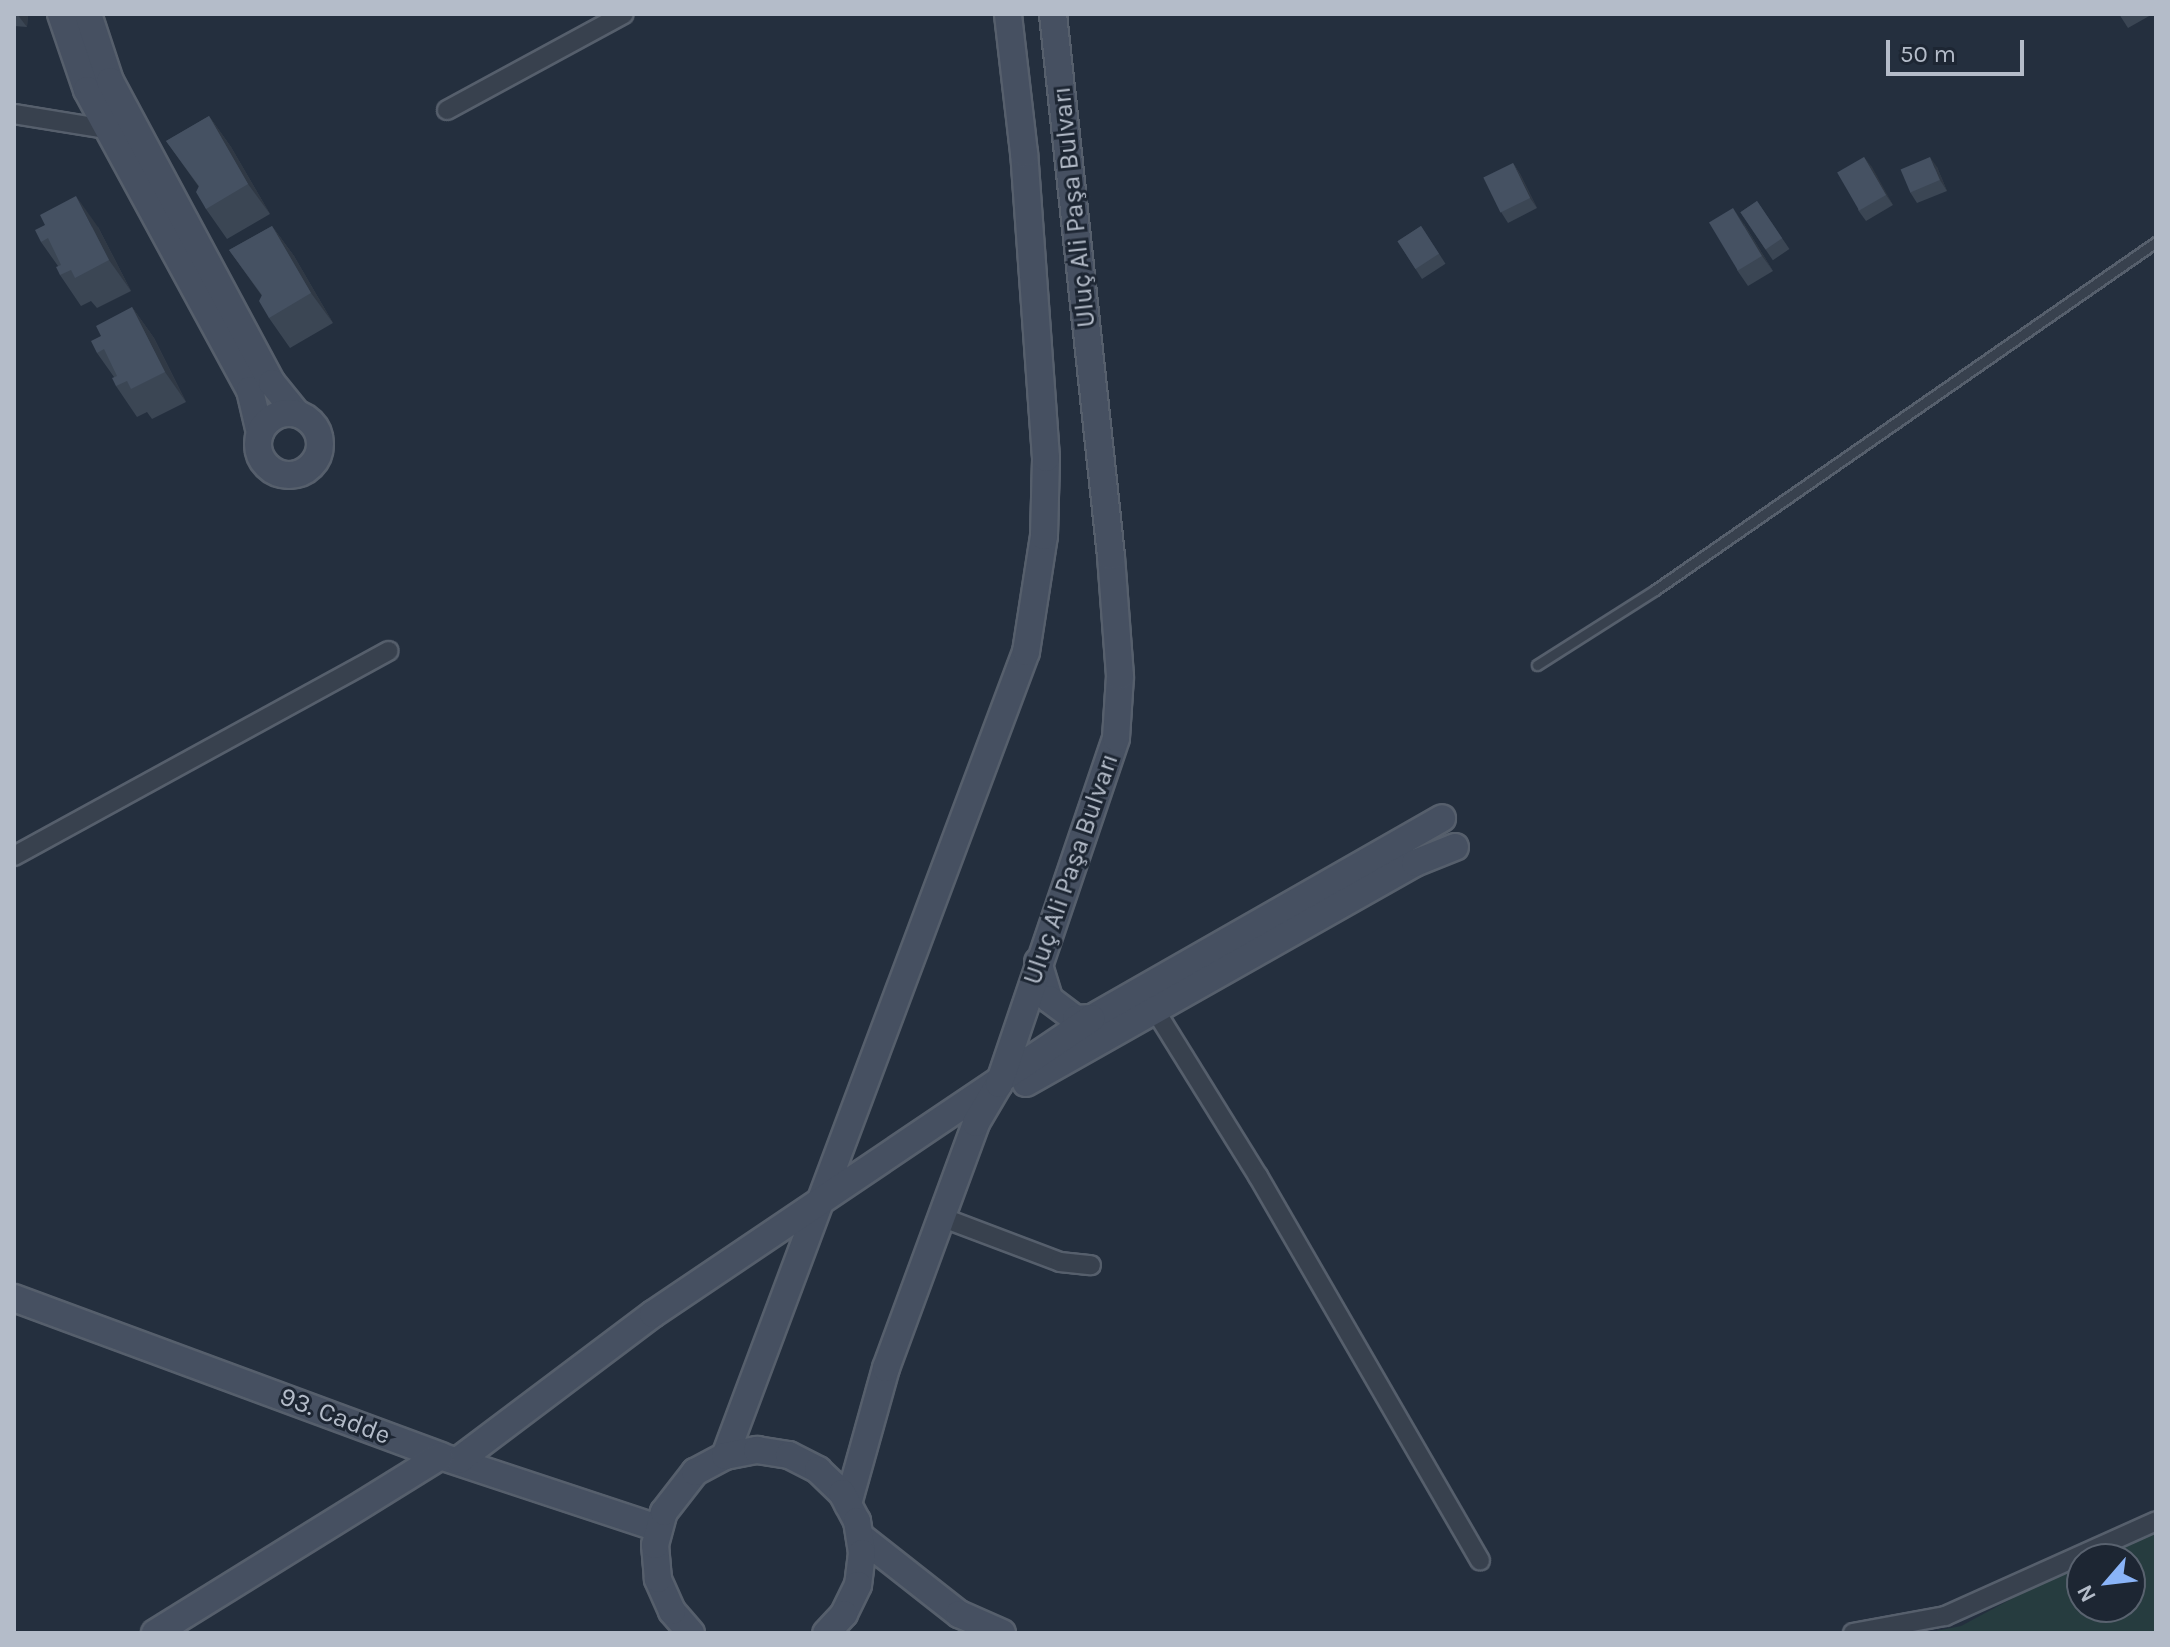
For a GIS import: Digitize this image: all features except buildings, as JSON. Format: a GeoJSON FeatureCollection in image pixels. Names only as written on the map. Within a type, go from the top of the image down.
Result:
{"type":"FeatureCollection","features":[{"type":"Feature","properties":{"kind":"street"},"geometry":{"type":"LineString","coordinates":[[61,14],[71,55],[107,129],[250,390],[260,433],[259,453],[270,469],[300,473],[316,460],[320,441],[312,423],[296,413],[272,383],[110,81],[88,14]]}},
{"type":"Feature","properties":{"kind":"street"},"geometry":{"type":"LineString","coordinates":[[447,110],[624,14]]}},
{"type":"Feature","properties":{"kind":"street","name":"Uluç Ali Paşa Bulvarı"},"geometry":{"type":"LineString","coordinates":[[725,1456],[1026,652],[1041,565],[1046,458],[1024,153],[1008,14]]}},
{"type":"Feature","properties":{"kind":"street","name":"Uluç Ali Paşa Bulvarı"},"geometry":{"type":"LineString","coordinates":[[848,1504],[886,1368],[976,1123],[999,1084],[1038,961],[1103,786],[1116,738],[1120,676],[1053,14]]}},
{"type":"Feature","properties":{"kind":"street"},"geometry":{"type":"LineString","coordinates":[[14,114],[107,129]]}},
{"type":"Feature","properties":{"kind":"street"},"geometry":{"type":"LineString","coordinates":[[260,433],[278,414],[296,413]]}},
{"type":"Feature","properties":{"kind":"street"},"geometry":{"type":"LineString","coordinates":[[14,856],[389,651]]}},
{"type":"Feature","properties":{"kind":"street"},"geometry":{"type":"LineString","coordinates":[[976,1123],[1028,1082],[1442,818]]}},
{"type":"Feature","properties":{"kind":"street"},"geometry":{"type":"LineString","coordinates":[[1038,961],[1049,999],[1076,1019],[1092,1018],[1150,1003],[1415,863],[1455,847]]}},
{"type":"Feature","properties":{"kind":"street"},"geometry":{"type":"LineString","coordinates":[[1150,1003],[1480,1560]]}},
{"type":"Feature","properties":{"kind":"street"},"geometry":{"type":"LineString","coordinates":[[155,1633],[450,1458],[653,1314],[999,1084],[1092,1018]]}},
{"type":"Feature","properties":{"kind":"street"},"geometry":{"type":"LineString","coordinates":[[941,1217],[1060,1262],[1091,1265]]}},
{"type":"Feature","properties":{"kind":"street","name":"93. Cadde"},"geometry":{"type":"LineString","coordinates":[[14,1298],[450,1458],[658,1528]]}},
{"type":"Feature","properties":{"kind":"street"},"geometry":{"type":"LineString","coordinates":[[691,1633],[668,1622],[655,1562],[658,1528],[682,1484],[725,1456],[757,1450],[804,1461],[831,1480],[848,1504],[861,1537],[858,1585],[844,1614],[826,1633]]}},
{"type":"Feature","properties":{"kind":"street"},"geometry":{"type":"LineString","coordinates":[[1853,1633],[1945,1616],[2156,1521]]}},
{"type":"Feature","properties":{"kind":"street"},"geometry":{"type":"LineString","coordinates":[[861,1537],[959,1614],[1002,1633]]}},
{"type":"Feature","properties":{"kind":"lane"},"geometry":{"type":"LineString","coordinates":[[1537,665],[1668,581],[2156,242]]}},
{"type":"Feature","properties":{"kind":"green space"},"geometry":{"type":"Polygon","coordinates":[[[2156,1530],[2156,1633],[1926,1633],[1961,1626],[2066,1570],[2066,1623],[2146,1623],[2146,1543],[2124,1543],[2156,1530]]]}}]}
